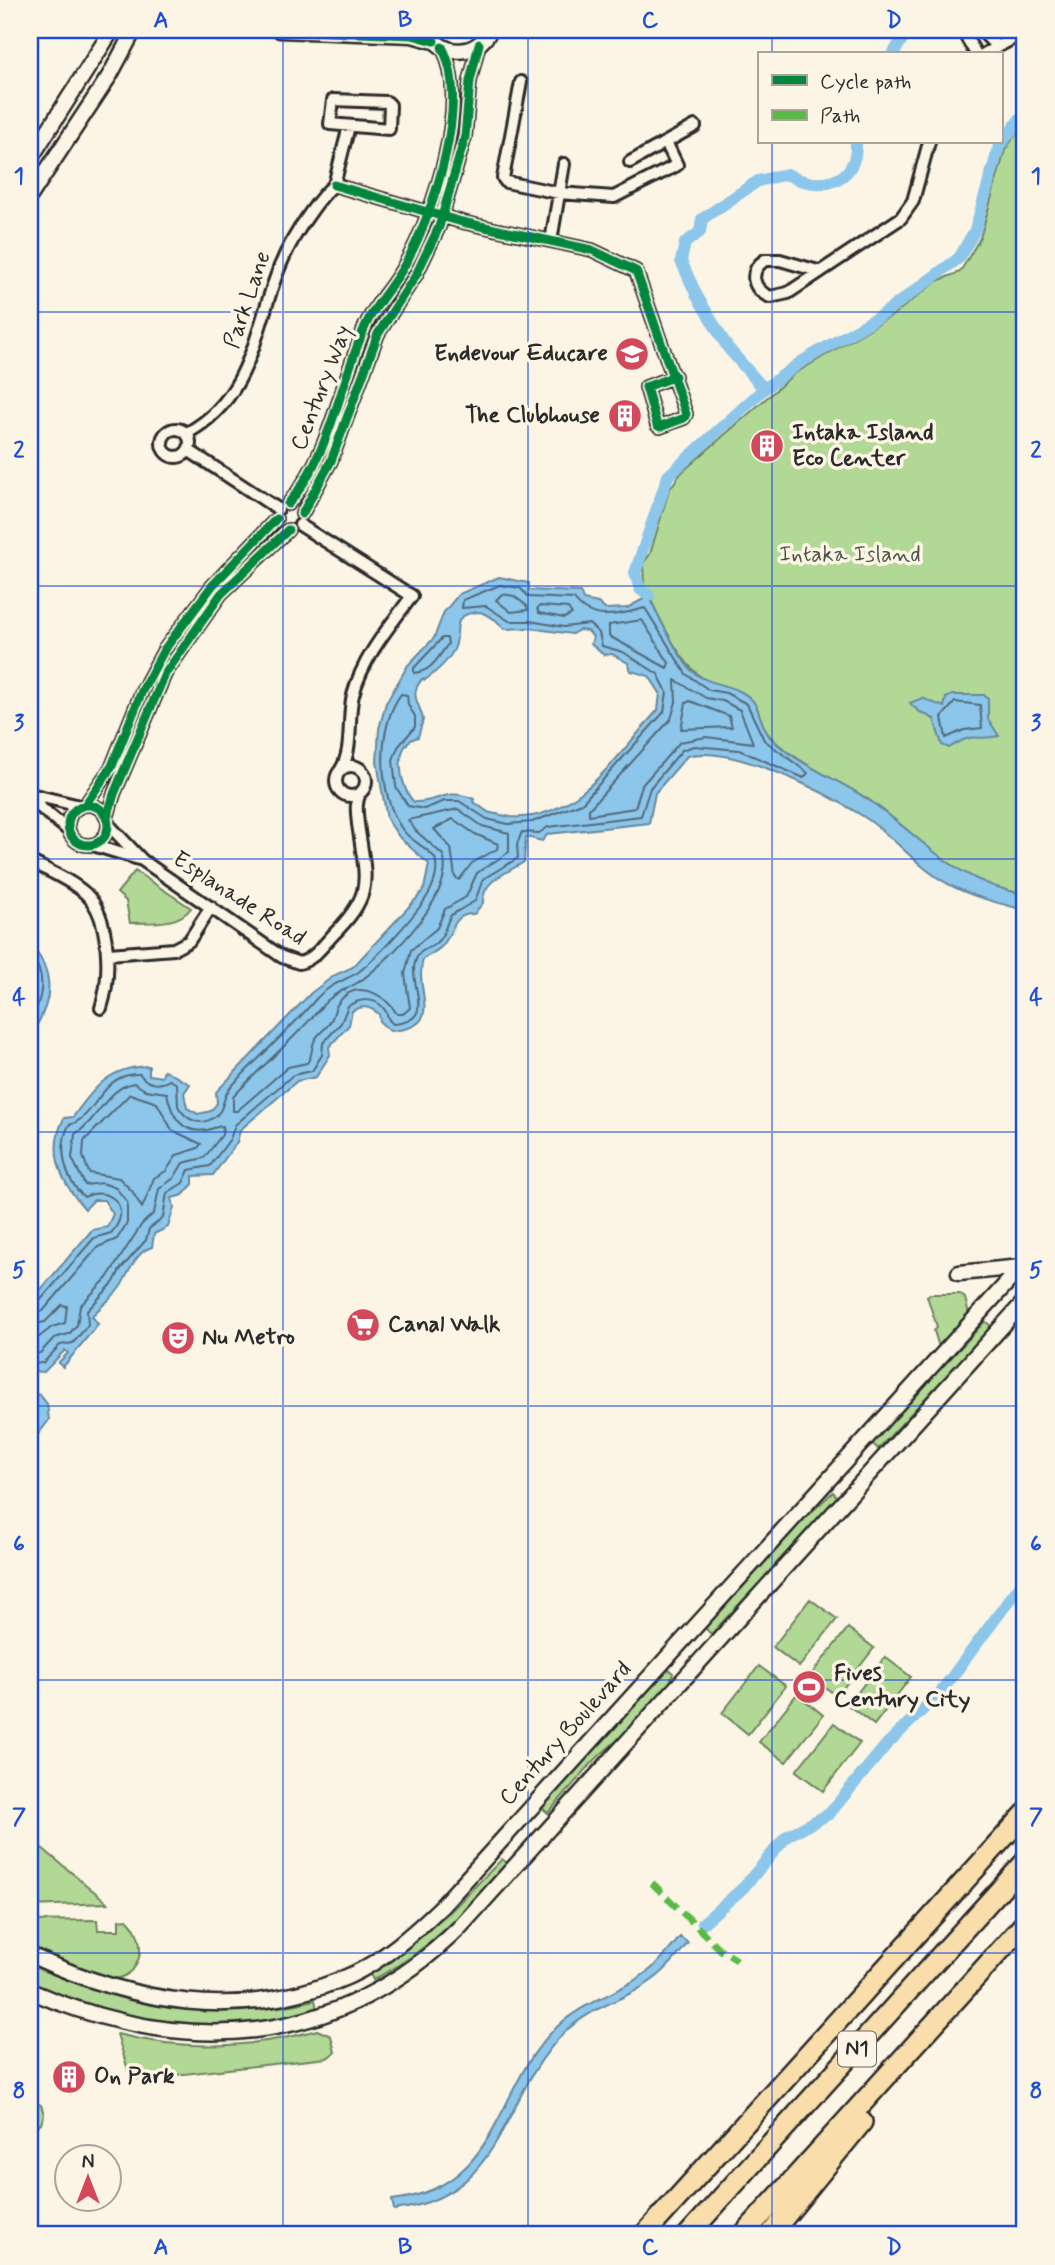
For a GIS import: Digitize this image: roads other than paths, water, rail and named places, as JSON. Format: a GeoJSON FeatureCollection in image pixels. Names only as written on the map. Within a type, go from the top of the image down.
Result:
{"type":"FeatureCollection","features":[{"type":"Feature","properties":{"kind":"highway"},"geometry":{"type":"LineString","coordinates":[[945,1903],[1025,1805]]}},
{"type":"Feature","properties":{"kind":"highway"},"geometry":{"type":"LineString","coordinates":[[645,2235],[1025,1815]]}},
{"type":"Feature","properties":{"kind":"highway","name":"N1"},"geometry":{"type":"LineString","coordinates":[[688,2235],[1025,1863]]}},
{"type":"Feature","properties":{"kind":"highway","name":"N1"},"geometry":{"type":"LineString","coordinates":[[743,2235],[1025,1923]]}},
{"type":"Feature","properties":{"kind":"highway"},"geometry":{"type":"LineString","coordinates":[[770,2235],[952,2005]]}},
{"type":"Feature","properties":{"kind":"main road"},"geometry":{"type":"LineString","coordinates":[[30,159],[112,30]]}},
{"type":"Feature","properties":{"kind":"main road"},"geometry":{"type":"LineString","coordinates":[[30,196],[110,75],[134,30]]}},
{"type":"Feature","properties":{"kind":"main road"},"geometry":{"type":"LineString","coordinates":[[280,30],[412,35],[434,39],[461,51],[479,44],[491,30]]}},
{"type":"Feature","properties":{"kind":"main road"},"geometry":{"type":"LineString","coordinates":[[958,1273],[1024,1265]]}},
{"type":"Feature","properties":{"kind":"main road","name":"Century Boulevard"},"geometry":{"type":"LineString","coordinates":[[30,1955],[77,1975],[142,1995],[174,2002],[226,2005],[280,1997],[351,1975],[402,1942],[442,1906],[770,1541],[826,1486],[911,1386],[1024,1265]]}},
{"type":"Feature","properties":{"kind":"main road"},"geometry":{"type":"LineString","coordinates":[[30,1991],[65,2006],[137,2027],[203,2035],[257,2030],[324,2014],[350,2004],[402,1976],[460,1927],[1025,1301]]}},
{"type":"Feature","properties":{"kind":"street"},"geometry":{"type":"LineString","coordinates":[[962,30],[975,52]]}},
{"type":"Feature","properties":{"kind":"street"},"geometry":{"type":"LineString","coordinates":[[981,30],[996,46]]}},
{"type":"Feature","properties":{"kind":"street"},"geometry":{"type":"LineString","coordinates":[[987,52],[1025,32]]}},
{"type":"Feature","properties":{"kind":"street","name":"Century Way"},"geometry":{"type":"LineString","coordinates":[[83,806],[112,766],[142,691],[164,650],[212,586],[300,489],[319,454],[364,327],[404,266],[428,213],[448,141],[454,105],[452,71],[434,39]]}},
{"type":"Feature","properties":{"kind":"street","name":"Century Way"},"geometry":{"type":"LineString","coordinates":[[301,519],[331,461],[378,334],[416,275],[442,217],[465,137],[470,81],[479,44]]}},
{"type":"Feature","properties":{"kind":"street"},"geometry":{"type":"LineString","coordinates":[[521,82],[503,180],[559,193],[618,197],[677,162],[666,142]]}},
{"type":"Feature","properties":{"kind":"street"},"geometry":{"type":"LineString","coordinates":[[331,101],[390,104],[388,130],[349,126],[329,123],[331,101]]}},
{"type":"Feature","properties":{"kind":"street"},"geometry":{"type":"LineString","coordinates":[[349,126],[334,185],[442,217],[592,250],[636,271],[675,376],[686,416],[660,426],[657,425],[646,387],[675,376]]}},
{"type":"Feature","properties":{"kind":"street"},"geometry":{"type":"LineString","coordinates":[[630,162],[695,126]]}},
{"type":"Feature","properties":{"kind":"street"},"geometry":{"type":"LineString","coordinates":[[818,271],[780,260],[765,260],[755,271],[754,281],[761,293],[780,296],[889,228],[909,209],[928,144]]}},
{"type":"Feature","properties":{"kind":"street"},"geometry":{"type":"LineString","coordinates":[[551,241],[564,164]]}},
{"type":"Feature","properties":{"kind":"street","name":"Park Lane"},"geometry":{"type":"LineString","coordinates":[[187,433],[212,417],[241,378],[256,346],[285,255],[304,221],[334,185]]}},
{"type":"Feature","properties":{"kind":"street"},"geometry":{"type":"LineString","coordinates":[[171,430],[187,433],[190,441],[188,450],[181,456],[172,456],[165,451],[162,442],[171,430]]}},
{"type":"Feature","properties":{"kind":"street"},"geometry":{"type":"LineString","coordinates":[[188,450],[281,511]]}},
{"type":"Feature","properties":{"kind":"street"},"geometry":{"type":"LineString","coordinates":[[281,511],[295,505],[301,519],[412,596],[364,665],[353,696],[346,760],[336,784],[356,808]]}},
{"type":"Feature","properties":{"kind":"street"},"geometry":{"type":"LineString","coordinates":[[281,511],[281,527],[288,530]]}},
{"type":"Feature","properties":{"kind":"street"},"geometry":{"type":"LineString","coordinates":[[30,797],[68,830],[77,843],[93,845],[104,838],[114,794],[165,674],[221,594],[301,519]]}},
{"type":"Feature","properties":{"kind":"street"},"geometry":{"type":"LineString","coordinates":[[344,794],[352,796],[360,793],[366,785],[365,777],[357,768],[348,742]]}},
{"type":"Feature","properties":{"kind":"street"},"geometry":{"type":"LineString","coordinates":[[340,771],[349,766],[357,768]]}},
{"type":"Feature","properties":{"kind":"street","name":"Esplanade Road"},"geometry":{"type":"LineString","coordinates":[[107,821],[142,860],[282,957],[292,962],[306,962],[356,911],[363,898],[366,883],[356,808],[360,793]]}},
{"type":"Feature","properties":{"kind":"street"},"geometry":{"type":"LineString","coordinates":[[30,797],[98,808],[107,821]]}},
{"type":"Feature","properties":{"kind":"street"},"geometry":{"type":"LineString","coordinates":[[68,830],[69,817],[83,806]]}},
{"type":"Feature","properties":{"kind":"street","name":"Esplanade Road"},"geometry":{"type":"LineString","coordinates":[[93,845],[142,860]]}},
{"type":"Feature","properties":{"kind":"street"},"geometry":{"type":"LineString","coordinates":[[30,861],[89,897],[96,911],[109,954],[108,987],[101,1008]]}},
{"type":"Feature","properties":{"kind":"street"},"geometry":{"type":"LineString","coordinates":[[109,954],[162,952],[183,945],[208,905]]}},
{"type":"Feature","properties":{"kind":"water"},"geometry":{"type":"Polygon","coordinates":[[[499,577],[529,583],[529,590],[580,592],[583,600],[598,603],[605,609],[627,608],[649,596],[662,624],[691,670],[705,679],[745,694],[757,707],[770,737],[781,747],[873,803],[943,859],[961,870],[1001,888],[1025,894],[1025,910],[971,894],[941,880],[873,823],[801,783],[751,763],[727,757],[706,754],[687,756],[655,793],[649,823],[548,834],[542,841],[526,837],[524,862],[491,883],[483,903],[474,914],[457,920],[442,946],[423,959],[421,972],[424,1006],[418,1023],[390,1031],[380,1022],[379,1014],[372,1009],[363,1007],[352,1011],[349,1025],[329,1047],[330,1055],[316,1077],[297,1081],[240,1130],[237,1142],[213,1175],[193,1176],[193,1184],[183,1195],[172,1198],[174,1207],[168,1227],[154,1234],[152,1247],[137,1258],[118,1290],[92,1316],[98,1324],[63,1367],[58,1363],[68,1353],[65,1350],[44,1372],[30,1371],[30,1302],[92,1230],[107,1227],[113,1214],[104,1200],[94,1200],[85,1209],[63,1178],[57,1143],[64,1118],[73,1117],[96,1088],[114,1074],[135,1067],[149,1066],[149,1075],[162,1077],[164,1070],[190,1084],[184,1093],[187,1108],[198,1114],[211,1111],[217,1103],[216,1092],[311,993],[335,975],[353,967],[424,889],[429,864],[400,838],[387,819],[377,762],[379,729],[386,703],[408,665],[434,638],[444,612],[459,594],[499,577]],[[481,612],[471,613],[460,619],[455,647],[450,657],[418,685],[415,695],[423,720],[418,737],[410,741],[401,756],[402,776],[414,802],[456,795],[474,799],[473,802],[488,812],[511,817],[535,816],[556,808],[595,781],[658,710],[660,693],[649,676],[631,671],[628,663],[612,654],[604,655],[591,644],[593,637],[588,631],[579,630],[572,634],[529,628],[504,629],[496,620],[481,612]]]}},
{"type":"Feature","properties":{"kind":"water"},"geometry":{"type":"Polygon","coordinates":[[[952,695],[984,695],[988,699],[988,719],[999,736],[970,738],[949,748],[942,745],[934,719],[918,711],[910,703],[922,698],[944,707],[946,698],[952,695]]]}},
{"type":"Feature","properties":{"kind":"water"},"geometry":{"type":"Polygon","coordinates":[[[30,944],[44,966],[48,989],[43,1012],[30,1035],[30,944]]]}},
{"type":"Feature","properties":{"kind":"water"},"geometry":{"type":"Polygon","coordinates":[[[30,1393],[40,1395],[47,1404],[49,1420],[30,1445],[30,1393]]]}},
{"type":"Feature","properties":{"kind":"water"},"geometry":{"type":"Polygon","coordinates":[[[680,1937],[688,1943],[659,1975],[586,2016],[564,2033],[543,2058],[481,2164],[459,2185],[431,2201],[394,2210],[392,2200],[428,2191],[456,2176],[476,2155],[493,2130],[521,2075],[538,2049],[559,2025],[581,2009],[629,1984],[651,1969],[680,1937]]]}},
{"type":"Feature","properties":{"kind":"waterway"},"geometry":{"type":"LineString","coordinates":[[894,52],[908,30]]}},
{"type":"Feature","properties":{"kind":"waterway"},"geometry":{"type":"LineString","coordinates":[[1002,143],[1025,112]]}},
{"type":"Feature","properties":{"kind":"waterway"},"geometry":{"type":"LineString","coordinates":[[764,389],[728,348],[697,296],[681,261],[685,243],[700,232],[702,219],[758,181],[787,174],[799,180],[823,183],[843,176],[855,156],[856,144]]}},
{"type":"Feature","properties":{"kind":"waterway"},"geometry":{"type":"LineString","coordinates":[[649,596],[640,589],[635,573],[668,476],[764,389],[801,362],[882,315],[959,258],[975,230],[1001,144]]}},
{"type":"Feature","properties":{"kind":"waterway"},"geometry":{"type":"LineString","coordinates":[[703,1923],[742,1889],[787,1836],[829,1814],[887,1744],[940,1693],[1025,1579]]}},
{"type":"Feature","properties":{"kind":"place","name":"Endevour Educare"},"geometry":{"type":"Point","coordinates":[632,354]}},
{"type":"Feature","properties":{"kind":"place","name":"The Clubhouse"},"geometry":{"type":"Point","coordinates":[625,416]}},
{"type":"Feature","properties":{"kind":"place","name":"Intaka Island Eco Center"},"geometry":{"type":"Point","coordinates":[767,446]}},
{"type":"Feature","properties":{"kind":"place","name":"Canal Walk"},"geometry":{"type":"Point","coordinates":[363,1325]}},
{"type":"Feature","properties":{"kind":"place","name":"Nu Metro"},"geometry":{"type":"Point","coordinates":[178,1338]}},
{"type":"Feature","properties":{"kind":"place","name":"Fives Century City"},"geometry":{"type":"Point","coordinates":[809,1687]}},
{"type":"Feature","properties":{"kind":"place","name":"On Park"},"geometry":{"type":"Point","coordinates":[69,2077]}},
{"type":"Feature","properties":{"kind":"park label","name":"Intaka Island"},"geometry":{"type":"Point","coordinates":[850,555]}}]}
